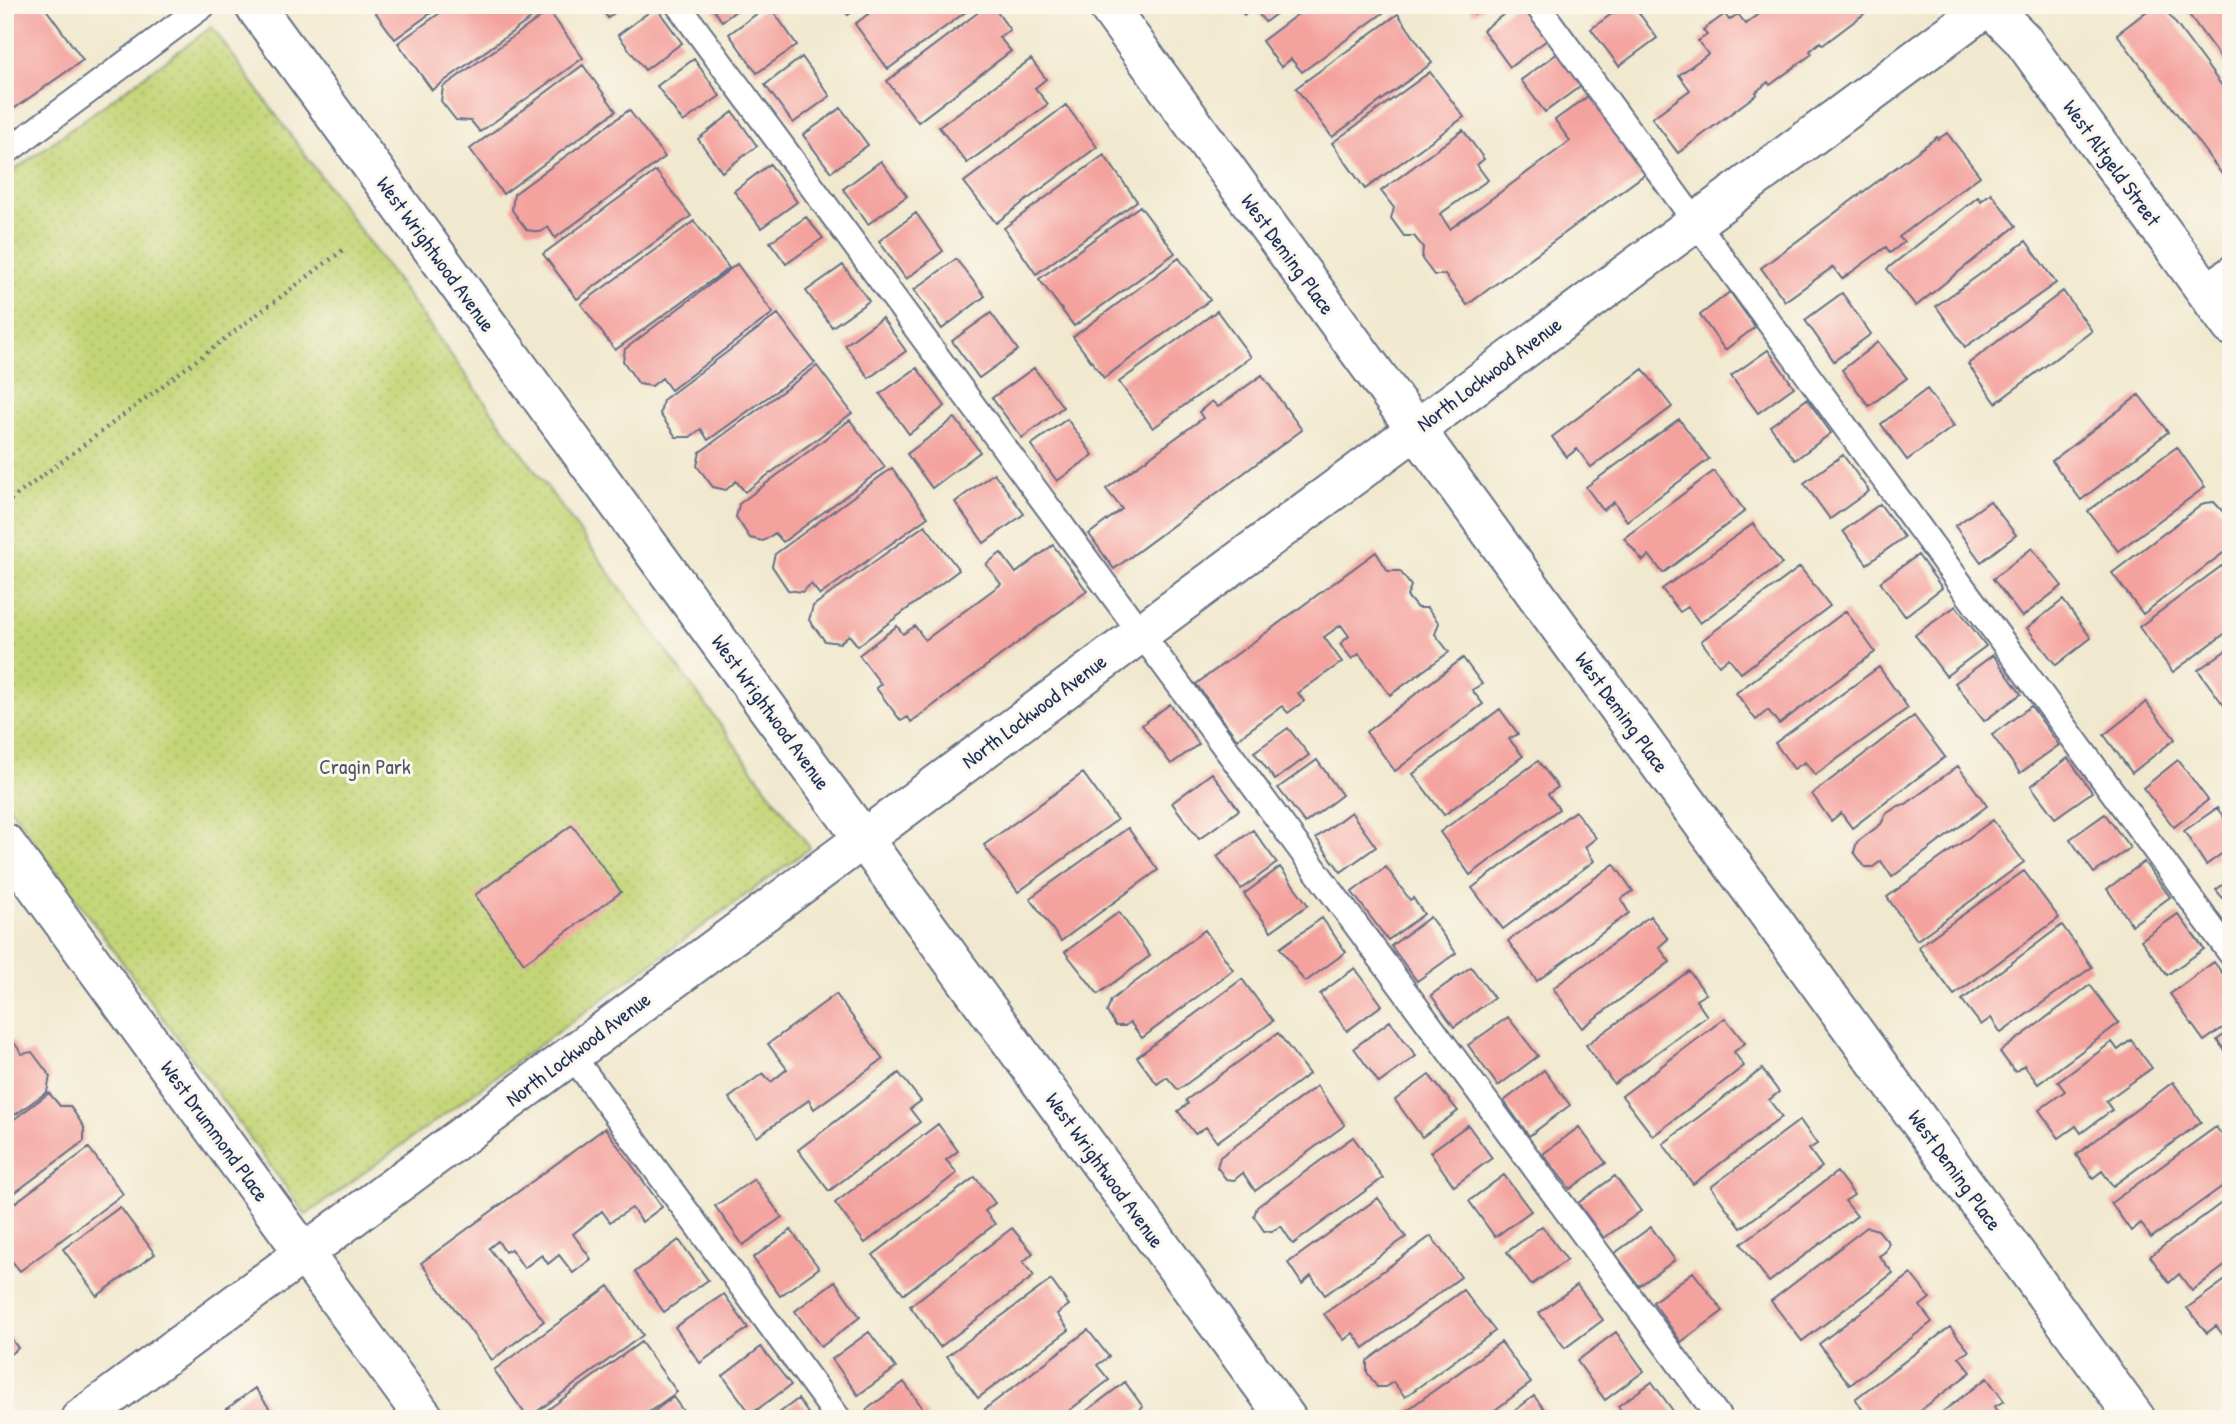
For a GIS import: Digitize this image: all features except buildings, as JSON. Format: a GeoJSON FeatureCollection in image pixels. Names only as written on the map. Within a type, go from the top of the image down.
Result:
{"type":"FeatureCollection","features":[{"type":"Feature","properties":{"kind":"street","name":"West Wrightwood Avenue"},"geometry":{"type":"LineString","coordinates":[[254,5],[1287,1419]]}},
{"type":"Feature","properties":{"kind":"street","name":"West Deming Place"},"geometry":{"type":"LineString","coordinates":[[1107,5],[2136,1419]]}},
{"type":"Feature","properties":{"kind":"street","name":"North Lockwood Avenue"},"geometry":{"type":"LineString","coordinates":[[80,1419],[1988,5]]}},
{"type":"Feature","properties":{"kind":"street","name":"West Altgeld Street"},"geometry":{"type":"LineString","coordinates":[[1988,5],[2022,38],[2217,278],[2231,326]]}},
{"type":"Feature","properties":{"kind":"street","name":"West Drummond Place"},"geometry":{"type":"LineString","coordinates":[[5,843],[425,1419]]}},
{"type":"Feature","properties":{"kind":"lane"},"geometry":{"type":"LineString","coordinates":[[5,153],[204,5]]}},
{"type":"Feature","properties":{"kind":"lane"},"geometry":{"type":"LineString","coordinates":[[678,5],[1720,1419]]}},
{"type":"Feature","properties":{"kind":"lane"},"geometry":{"type":"LineString","coordinates":[[1537,5],[2231,954]]}},
{"type":"Feature","properties":{"kind":"lane"},"geometry":{"type":"LineString","coordinates":[[571,1054],[839,1419]]}},
{"type":"Feature","properties":{"kind":"path"},"geometry":{"type":"LineString","coordinates":[[5,504],[343,250]]}},
{"type":"Feature","properties":{"kind":"green space","name":"Cragin Park"},"geometry":{"type":"Polygon","coordinates":[[[212,27],[810,848],[306,1215],[5,801],[5,177],[212,27]]]}}]}
